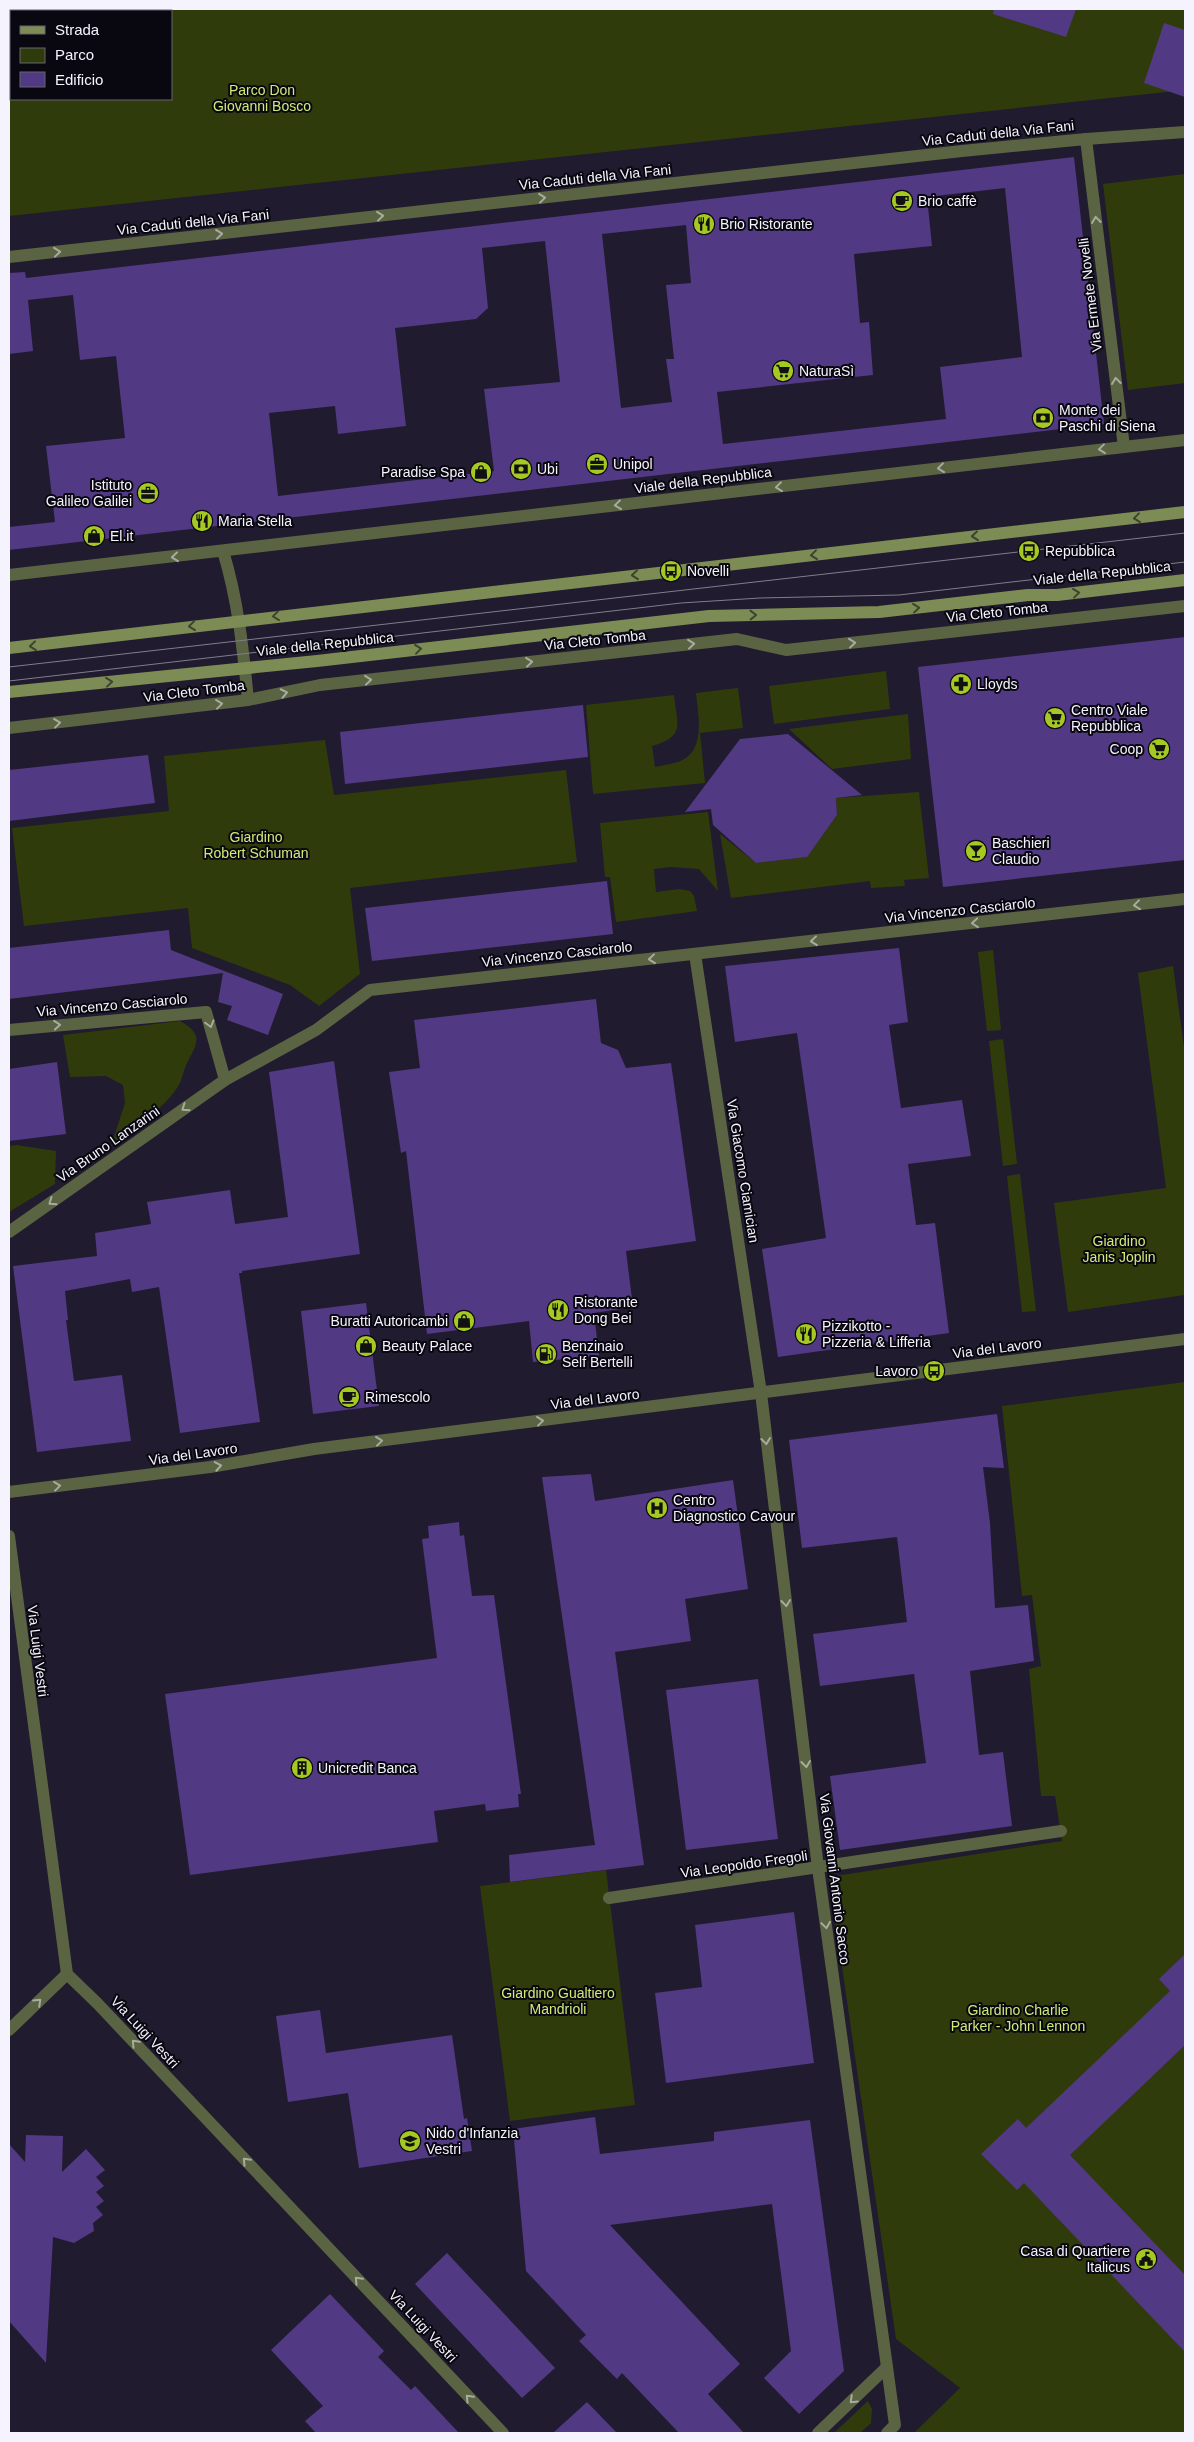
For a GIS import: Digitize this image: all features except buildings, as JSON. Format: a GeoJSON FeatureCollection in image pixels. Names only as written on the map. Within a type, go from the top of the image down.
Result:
{"type":"FeatureCollection","features":[{"type":"Feature","properties":{"kind":"main road"},"geometry":{"type":"LineString","coordinates":[[9,648],[1185,512]]}},
{"type":"Feature","properties":{"kind":"main road","name":"Viale della Repubblica"},"geometry":{"type":"LineString","coordinates":[[9,692],[245,668],[709,616],[879,612],[1028,596],[1057,595],[1185,580]]}},
{"type":"Feature","properties":{"kind":"street","name":"Via Caduti della Via Fani"},"geometry":{"type":"LineString","coordinates":[[9,257],[1086,139],[1185,132]]}},
{"type":"Feature","properties":{"kind":"street","name":"Via Ermete Novelli"},"geometry":{"type":"LineString","coordinates":[[1086,139],[1124,447]]}},
{"type":"Feature","properties":{"kind":"street","name":"Viale della Repubblica"},"geometry":{"type":"LineString","coordinates":[[9,575],[1185,440]]}},
{"type":"Feature","properties":{"kind":"street","name":"Viale della Repubblica"},"geometry":{"type":"LineString","coordinates":[[223,551],[233,585],[240,620],[248,700]]}},
{"type":"Feature","properties":{"kind":"street","name":"Via Cleto Tomba"},"geometry":{"type":"LineString","coordinates":[[9,728],[248,700],[320,685],[737,639],[786,650],[1185,606]]}},
{"type":"Feature","properties":{"kind":"street","name":"Via Vincenzo Casciarolo"},"geometry":{"type":"LineString","coordinates":[[9,1030],[206,1012],[225,1080],[316,1030],[370,990],[1185,899]]}},
{"type":"Feature","properties":{"kind":"street","name":"Via Giacomo Ciamician"},"geometry":{"type":"LineString","coordinates":[[695,954],[760,1393]]}},
{"type":"Feature","properties":{"kind":"street","name":"Via Bruno Lanzarini"},"geometry":{"type":"LineString","coordinates":[[9,1232],[225,1080]]}},
{"type":"Feature","properties":{"kind":"street","name":"Via del Lavoro"},"geometry":{"type":"LineString","coordinates":[[9,1492],[172,1472],[311,1450],[1185,1339]]}},
{"type":"Feature","properties":{"kind":"street","name":"Via Giovanni Antonio Sacco"},"geometry":{"type":"LineString","coordinates":[[760,1393],[818,1868],[888,2367],[894,2425],[886,2433]]}},
{"type":"Feature","properties":{"kind":"street","name":"Via Luigi Vestri"},"geometry":{"type":"LineString","coordinates":[[9,1536],[67,1974],[98,2004],[503,2433]]}},
{"type":"Feature","properties":{"kind":"street","name":"Via Leopoldo Fregoli"},"geometry":{"type":"LineString","coordinates":[[609,1898],[1061,1831]]}},
{"type":"Feature","properties":{"kind":"street"},"geometry":{"type":"LineString","coordinates":[[9,2030],[67,1974]]}},
{"type":"Feature","properties":{"kind":"street"},"geometry":{"type":"LineString","coordinates":[[818,2433],[888,2367]]}},
{"type":"Feature","properties":{"kind":"green space","name":"Parco Don Giovanni Bosco"},"geometry":{"type":"Polygon","coordinates":[[[9,9],[1185,9],[1185,90],[9,216],[9,9]]]}},
{"type":"Feature","properties":{"kind":"green space"},"geometry":{"type":"Polygon","coordinates":[[[1185,174],[1185,383],[1128,390],[1103,184],[1185,174]]]}},
{"type":"Feature","properties":{"kind":"green space"},"geometry":{"type":"Polygon","coordinates":[[[886,671],[890,709],[774,724],[769,686],[886,671]]]}},
{"type":"Feature","properties":{"kind":"green space"},"geometry":{"type":"Polygon","coordinates":[[[738,688],[743,728],[700,733],[705,783],[593,794],[586,705],[674,695],[677,728],[670,738],[652,746],[655,767],[678,762],[687,757],[693,750],[699,732],[696,693],[738,688]]]}},
{"type":"Feature","properties":{"kind":"green space"},"geometry":{"type":"Polygon","coordinates":[[[908,714],[911,759],[832,769],[789,729],[908,714]]]}},
{"type":"Feature","properties":{"kind":"green space","name":"Giardino Robert Schuman"},"geometry":{"type":"Polygon","coordinates":[[[325,740],[334,795],[566,770],[577,862],[350,888],[360,974],[319,1006],[290,985],[192,948],[188,908],[24,926],[12,828],[169,811],[164,756],[325,740]]]}},
{"type":"Feature","properties":{"kind":"green space"},"geometry":{"type":"Polygon","coordinates":[[[919,792],[929,878],[904,880],[905,886],[871,888],[870,881],[731,898],[720,834],[756,863],[806,857],[837,815],[836,798],[919,792]]]}},
{"type":"Feature","properties":{"kind":"green space"},"geometry":{"type":"Polygon","coordinates":[[[708,812],[718,891],[699,869],[670,867],[654,869],[656,892],[679,889],[690,891],[694,896],[697,911],[616,922],[610,877],[605,877],[600,823],[708,812]]]}},
{"type":"Feature","properties":{"kind":"green space"},"geometry":{"type":"Polygon","coordinates":[[[993,950],[1001,1030],[987,1031],[978,952],[993,950]]]}},
{"type":"Feature","properties":{"kind":"green space","name":"Giardino Janis Joplin"},"geometry":{"type":"Polygon","coordinates":[[[1173,966],[1185,1055],[1185,1295],[1068,1312],[1054,1203],[1166,1188],[1138,973],[1173,966]]]}},
{"type":"Feature","properties":{"kind":"green space"},"geometry":{"type":"Polygon","coordinates":[[[180,1021],[187,1025],[195,1034],[196,1043],[180,1083],[158,1109],[111,1146],[125,1103],[123,1085],[106,1076],[70,1077],[63,1035],[180,1021]]]}},
{"type":"Feature","properties":{"kind":"green space"},"geometry":{"type":"Polygon","coordinates":[[[1003,1039],[1017,1164],[1003,1166],[989,1041],[1003,1039]]]}},
{"type":"Feature","properties":{"kind":"green space"},"geometry":{"type":"Polygon","coordinates":[[[16,1145],[56,1151],[55,1184],[9,1212],[9,1146],[16,1145]]]}},
{"type":"Feature","properties":{"kind":"green space"},"geometry":{"type":"Polygon","coordinates":[[[1020,1174],[1036,1311],[1022,1312],[1007,1176],[1020,1174]]]}},
{"type":"Feature","properties":{"kind":"green space","name":"Giardino Charlie Parker - John Lennon"},"geometry":{"type":"Polygon","coordinates":[[[1185,1382],[1185,2433],[914,2433],[960,2388],[896,2339],[829,1877],[1062,1841],[1055,1796],[1041,1796],[1029,1669],[1041,1666],[1032,1595],[1022,1596],[1002,1406],[1185,1382]]]}},
{"type":"Feature","properties":{"kind":"green space","name":"Giardino Gualtiero Mandrioli"},"geometry":{"type":"Polygon","coordinates":[[[606,1870],[635,2105],[510,2121],[480,1886],[606,1870]]]}},
{"type":"Feature","properties":{"kind":"green space"},"geometry":{"type":"Polygon","coordinates":[[[868,2401],[872,2409],[871,2423],[860,2433],[834,2433],[868,2401]]]}},
{"type":"Feature","properties":{"kind":"tram line"},"geometry":{"type":"LineString","coordinates":[[9,667],[1185,533]]}},
{"type":"Feature","properties":{"kind":"tram line"},"geometry":{"type":"LineString","coordinates":[[9,681],[681,603],[760,598],[899,595],[1185,562]]}},
{"type":"Feature","properties":{"kind":"place","name":"Brio caffè"},"geometry":{"type":"Point","coordinates":[902,201]}},
{"type":"Feature","properties":{"kind":"place","name":"Brio Ristorante"},"geometry":{"type":"Point","coordinates":[704,224]}},
{"type":"Feature","properties":{"kind":"place","name":"NaturaSì"},"geometry":{"type":"Point","coordinates":[783,371]}},
{"type":"Feature","properties":{"kind":"place","name":"Monte dei Paschi di Siena"},"geometry":{"type":"Point","coordinates":[1043,418]}},
{"type":"Feature","properties":{"kind":"place","name":"Unipol"},"geometry":{"type":"Point","coordinates":[597,464]}},
{"type":"Feature","properties":{"kind":"place","name":"Ubi"},"geometry":{"type":"Point","coordinates":[521,469]}},
{"type":"Feature","properties":{"kind":"place","name":"Paradise Spa"},"geometry":{"type":"Point","coordinates":[481,472]}},
{"type":"Feature","properties":{"kind":"place","name":"Istituto Galileo Galilei"},"geometry":{"type":"Point","coordinates":[148,493]}},
{"type":"Feature","properties":{"kind":"place","name":"Maria Stella"},"geometry":{"type":"Point","coordinates":[202,521]}},
{"type":"Feature","properties":{"kind":"place","name":"El.it"},"geometry":{"type":"Point","coordinates":[94,536]}},
{"type":"Feature","properties":{"kind":"place","name":"Repubblica"},"geometry":{"type":"Point","coordinates":[1029,551]}},
{"type":"Feature","properties":{"kind":"place","name":"Novelli"},"geometry":{"type":"Point","coordinates":[671,571]}},
{"type":"Feature","properties":{"kind":"place","name":"Lloyds"},"geometry":{"type":"Point","coordinates":[961,684]}},
{"type":"Feature","properties":{"kind":"place","name":"Centro Viale Repubblica"},"geometry":{"type":"Point","coordinates":[1055,718]}},
{"type":"Feature","properties":{"kind":"place","name":"Coop"},"geometry":{"type":"Point","coordinates":[1159,749]}},
{"type":"Feature","properties":{"kind":"place","name":"Baschieri Claudio"},"geometry":{"type":"Point","coordinates":[976,851]}},
{"type":"Feature","properties":{"kind":"place","name":"Ristorante Dong Bei"},"geometry":{"type":"Point","coordinates":[558,1310]}},
{"type":"Feature","properties":{"kind":"place","name":"Buratti Autoricambi"},"geometry":{"type":"Point","coordinates":[464,1321]}},
{"type":"Feature","properties":{"kind":"place","name":"Pizzikotto - Pizzeria & Lifferia"},"geometry":{"type":"Point","coordinates":[806,1334]}},
{"type":"Feature","properties":{"kind":"place","name":"Beauty Palace"},"geometry":{"type":"Point","coordinates":[366,1346]}},
{"type":"Feature","properties":{"kind":"place","name":"Benzinaio Self Bertelli"},"geometry":{"type":"Point","coordinates":[546,1354]}},
{"type":"Feature","properties":{"kind":"place","name":"Lavoro"},"geometry":{"type":"Point","coordinates":[934,1371]}},
{"type":"Feature","properties":{"kind":"place","name":"Rimescolo"},"geometry":{"type":"Point","coordinates":[349,1397]}},
{"type":"Feature","properties":{"kind":"place","name":"Centro Diagnostico Cavour"},"geometry":{"type":"Point","coordinates":[657,1508]}},
{"type":"Feature","properties":{"kind":"place","name":"Unicredit Banca"},"geometry":{"type":"Point","coordinates":[302,1768]}},
{"type":"Feature","properties":{"kind":"place","name":"Nido d'Infanzia Vestri"},"geometry":{"type":"Point","coordinates":[410,2141]}},
{"type":"Feature","properties":{"kind":"place","name":"Casa di Quartiere Italicus"},"geometry":{"type":"Point","coordinates":[1146,2259]}}]}
